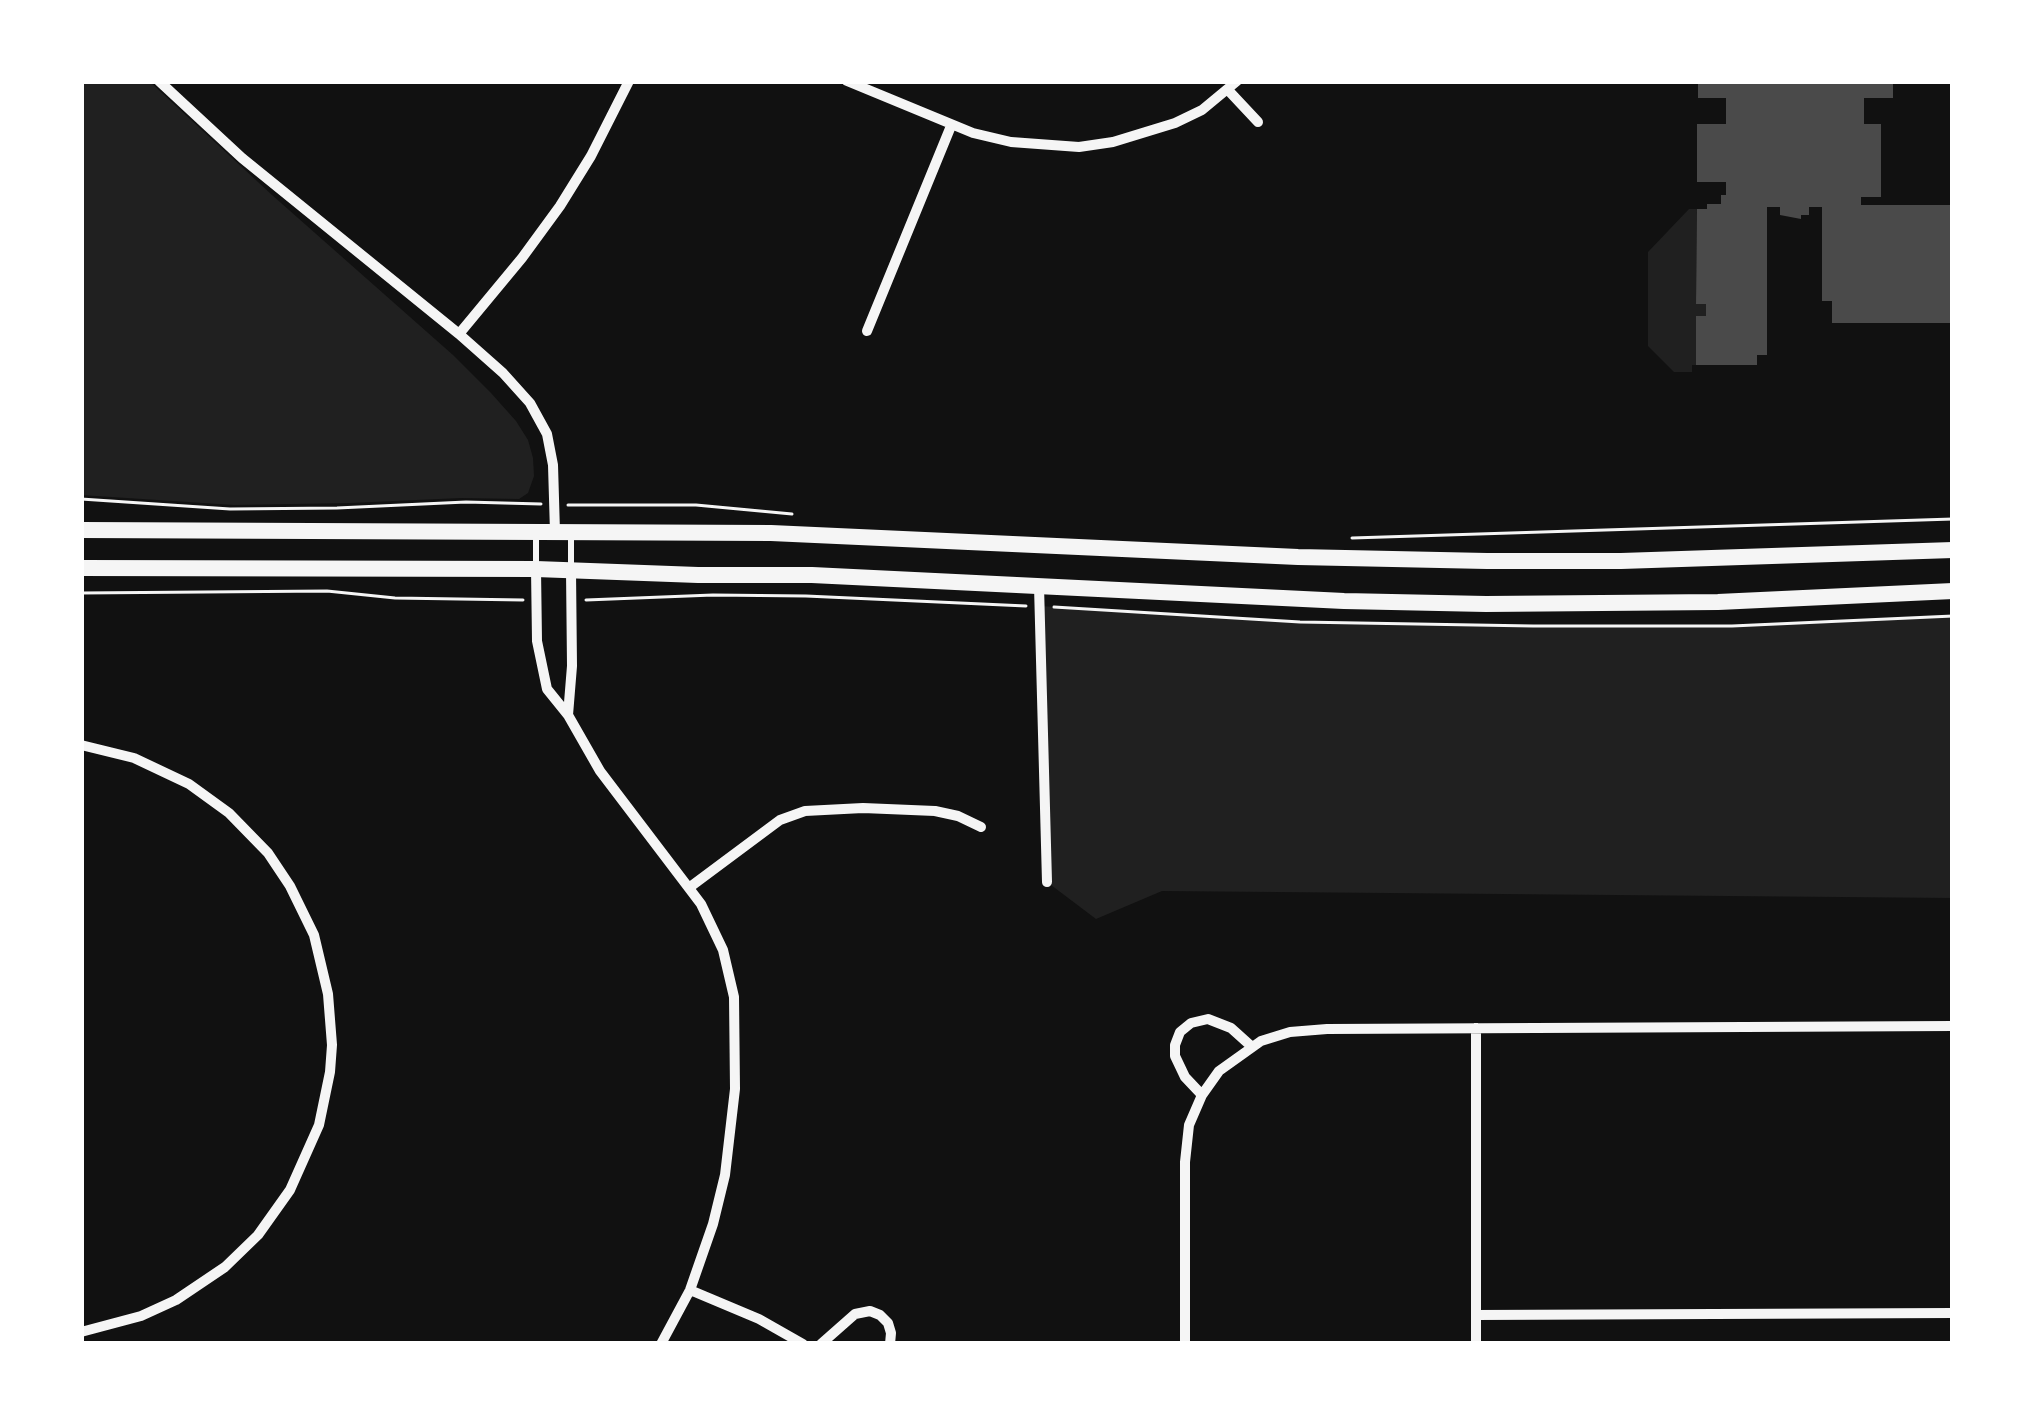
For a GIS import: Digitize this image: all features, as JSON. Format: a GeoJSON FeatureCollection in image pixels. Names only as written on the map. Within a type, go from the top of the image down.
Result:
{"type":"FeatureCollection","features":[{"type":"Feature","properties":{"kind":"main road"},"geometry":{"type":"LineString","coordinates":[[81,530],[888,536],[1298,557],[1487,561],[1953,550]]}},
{"type":"Feature","properties":{"kind":"main road"},"geometry":{"type":"LineString","coordinates":[[81,568],[536,568],[1486,604],[1718,602],[1953,591]]}},
{"type":"Feature","properties":{"kind":"street"},"geometry":{"type":"LineString","coordinates":[[158,81],[242,158],[459,334],[530,403],[547,434],[553,465],[554,531]]}},
{"type":"Feature","properties":{"kind":"street"},"geometry":{"type":"LineString","coordinates":[[459,334],[560,206],[629,81]]}},
{"type":"Feature","properties":{"kind":"street"},"geometry":{"type":"LineString","coordinates":[[847,81],[951,126],[1011,142],[1079,147],[1113,142],[1202,110],[1232,86],[1258,122]]}},
{"type":"Feature","properties":{"kind":"street"},"geometry":{"type":"LineString","coordinates":[[867,331],[951,126]]}},
{"type":"Feature","properties":{"kind":"street"},"geometry":{"type":"LineString","coordinates":[[536,568],[539,657],[547,689],[600,771],[708,915],[723,950],[734,997],[734,1104],[728,1161],[691,1290],[661,1344]]}},
{"type":"Feature","properties":{"kind":"street"},"geometry":{"type":"LineString","coordinates":[[568,716],[572,571]]}},
{"type":"Feature","properties":{"kind":"street"},"geometry":{"type":"LineString","coordinates":[[1039,586],[1047,881]]}},
{"type":"Feature","properties":{"kind":"street"},"geometry":{"type":"LineString","coordinates":[[81,745],[134,758],[189,784],[229,813],[268,853],[314,935],[328,994],[332,1046],[319,1125],[290,1190],[258,1235],[225,1268],[176,1300],[141,1316],[81,1332]]}},
{"type":"Feature","properties":{"kind":"street"},"geometry":{"type":"LineString","coordinates":[[689,887],[780,820],[805,811],[935,811],[981,827]]}},
{"type":"Feature","properties":{"kind":"street"},"geometry":{"type":"LineString","coordinates":[[1202,1095],[1174,1056],[1180,1031],[1208,1019],[1231,1028],[1252,1046]]}},
{"type":"Feature","properties":{"kind":"street"},"geometry":{"type":"LineString","coordinates":[[1184,1344],[1189,1125],[1219,1071],[1274,1036],[1308,1030],[1953,1026]]}},
{"type":"Feature","properties":{"kind":"street"},"geometry":{"type":"LineString","coordinates":[[1476,1028],[1476,1344]]}},
{"type":"Feature","properties":{"kind":"street"},"geometry":{"type":"LineString","coordinates":[[691,1290],[803,1344]]}},
{"type":"Feature","properties":{"kind":"street"},"geometry":{"type":"LineString","coordinates":[[821,1344],[855,1314],[870,1311],[888,1323],[890,1344]]}},
{"type":"Feature","properties":{"kind":"street"},"geometry":{"type":"LineString","coordinates":[[1476,1315],[1953,1313]]}},
{"type":"Feature","properties":{"kind":"lane"},"geometry":{"type":"LineString","coordinates":[[536,568],[554,531]]}},
{"type":"Feature","properties":{"kind":"lane"},"geometry":{"type":"LineString","coordinates":[[554,531],[572,571]]}},
{"type":"Feature","properties":{"kind":"path"},"geometry":{"type":"LineString","coordinates":[[81,499],[249,509],[518,503]]}},
{"type":"Feature","properties":{"kind":"path"},"geometry":{"type":"LineString","coordinates":[[1448,535],[1953,519]]}},
{"type":"Feature","properties":{"kind":"path"},"geometry":{"type":"LineString","coordinates":[[81,593],[328,591],[395,598],[511,598]]}},
{"type":"Feature","properties":{"kind":"shaded area"},"geometry":{"type":"Polygon","coordinates":[[[81,81],[149,81],[453,355],[528,440],[534,476],[528,493],[519,499],[234,505],[81,495],[81,81]]]}},
{"type":"Feature","properties":{"kind":"shaded area"},"geometry":{"type":"Polygon","coordinates":[[[1689,209],[1697,209],[1696,303],[1706,304],[1706,316],[1696,317],[1692,372],[1674,372],[1648,346],[1648,252],[1689,209]]]}},
{"type":"Feature","properties":{"kind":"shaded area"},"geometry":{"type":"Polygon","coordinates":[[[1040,606],[1300,622],[1533,626],[1732,626],[1953,616],[1953,898],[1162,891],[1096,919],[1047,882],[1040,606]]]}},
{"type":"Feature","properties":{"kind":"building"},"geometry":{"type":"Polygon","coordinates":[[[1698,81],[1893,81],[1893,98],[1864,98],[1864,124],[1881,124],[1881,197],[1861,197],[1861,205],[1953,205],[1953,323],[1832,323],[1832,301],[1822,301],[1822,207],[1809,207],[1809,215],[1801,219],[1780,215],[1780,207],[1767,207],[1767,355],[1757,355],[1757,365],[1696,365],[1696,316],[1706,316],[1706,304],[1696,304],[1697,209],[1721,204],[1721,195],[1726,195],[1726,182],[1697,182],[1697,124],[1726,124],[1726,98],[1698,98],[1698,81]]]}}]}
